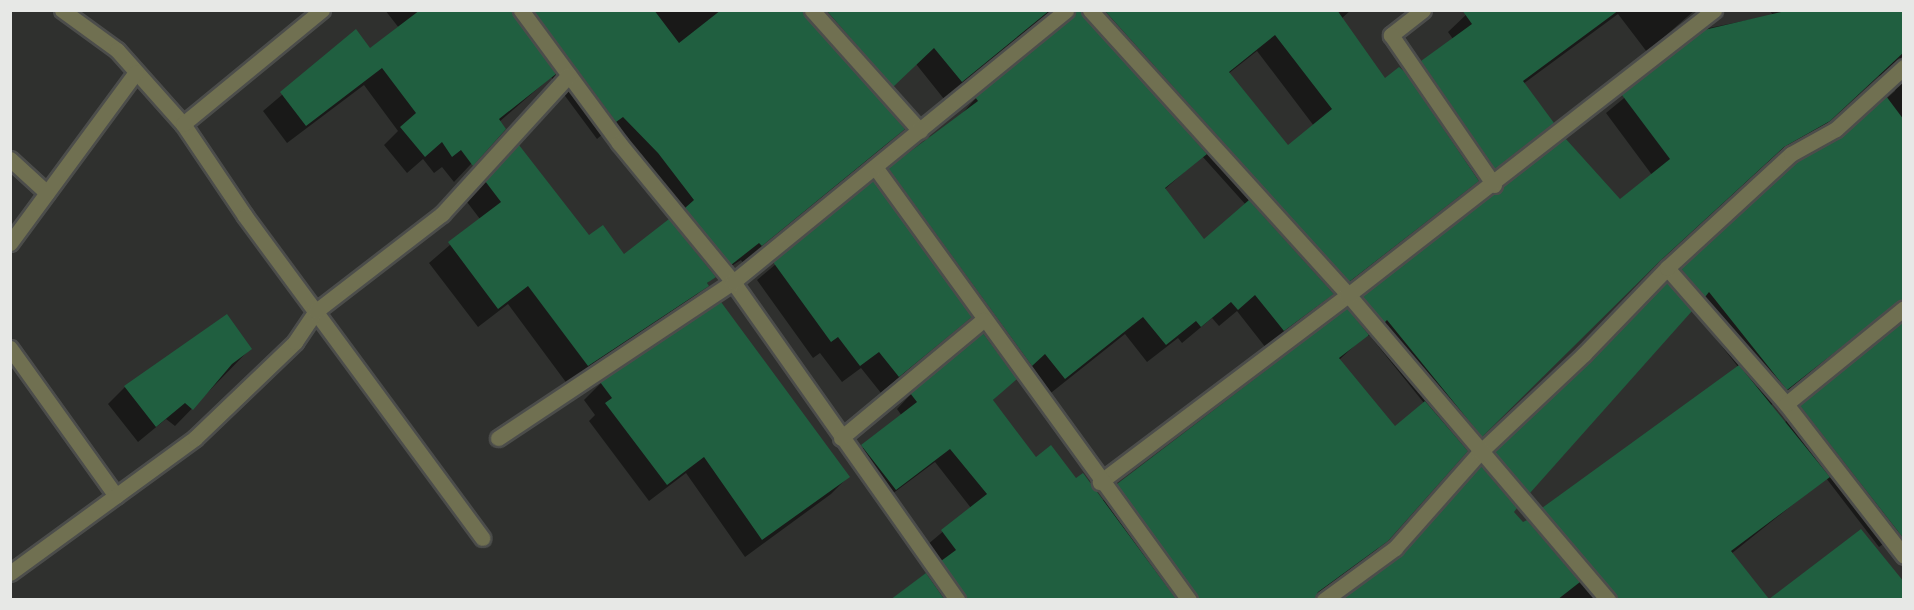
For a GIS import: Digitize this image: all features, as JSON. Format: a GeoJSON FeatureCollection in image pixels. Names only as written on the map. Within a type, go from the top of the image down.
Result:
{"type":"FeatureCollection","features":[{"type":"Feature","properties":{"kind":"street"},"geometry":{"type":"LineString","coordinates":[[62,10],[117,50],[183,124],[482,538]]}},
{"type":"Feature","properties":{"kind":"street"},"geometry":{"type":"LineString","coordinates":[[183,124],[322,10]]}},
{"type":"Feature","properties":{"kind":"street"},"geometry":{"type":"LineString","coordinates":[[520,10],[733,282],[957,600]]}},
{"type":"Feature","properties":{"kind":"street"},"geometry":{"type":"LineString","coordinates":[[812,10],[920,131]]}},
{"type":"Feature","properties":{"kind":"street"},"geometry":{"type":"LineString","coordinates":[[498,438],[733,282],[1066,10]]}},
{"type":"Feature","properties":{"kind":"street"},"geometry":{"type":"LineString","coordinates":[[1090,10],[1348,295],[1479,453],[1608,600]]}},
{"type":"Feature","properties":{"kind":"street"},"geometry":{"type":"LineString","coordinates":[[1424,10],[1391,35],[1494,184]]}},
{"type":"Feature","properties":{"kind":"street"},"geometry":{"type":"LineString","coordinates":[[1100,482],[1494,184],[1578,114],[1711,12]]}},
{"type":"Feature","properties":{"kind":"street"},"geometry":{"type":"LineString","coordinates":[[1324,600],[1395,548],[1479,453],[1584,354],[1667,268],[1791,154],[1836,129],[1904,67]]}},
{"type":"Feature","properties":{"kind":"street"},"geometry":{"type":"LineString","coordinates":[[10,243],[136,72]]}},
{"type":"Feature","properties":{"kind":"street"},"geometry":{"type":"LineString","coordinates":[[11,572],[195,438],[295,342],[316,311],[442,214],[569,75]]}},
{"type":"Feature","properties":{"kind":"street"},"geometry":{"type":"LineString","coordinates":[[10,159],[47,193]]}},
{"type":"Feature","properties":{"kind":"street"},"geometry":{"type":"LineString","coordinates":[[875,168],[1100,482],[1189,600]]}},
{"type":"Feature","properties":{"kind":"street"},"geometry":{"type":"LineString","coordinates":[[1667,268],[1786,404],[1904,556]]}},
{"type":"Feature","properties":{"kind":"street"},"geometry":{"type":"LineString","coordinates":[[1786,404],[1904,308]]}},
{"type":"Feature","properties":{"kind":"street"},"geometry":{"type":"LineString","coordinates":[[842,438],[983,320]]}},
{"type":"Feature","properties":{"kind":"street"},"geometry":{"type":"LineString","coordinates":[[10,348],[116,496]]}},
{"type":"Feature","properties":{"kind":"building"},"geometry":{"type":"Polygon","coordinates":[[[420,10],[511,10],[556,74],[499,119],[506,129],[473,166],[461,150],[452,157],[442,142],[425,157],[400,127],[416,113],[382,68],[306,126],[280,92],[356,29],[370,48],[420,10]]]}},
{"type":"Feature","properties":{"kind":"building"},"geometry":{"type":"Polygon","coordinates":[[[533,10],[654,10],[679,43],[721,10],[802,10],[905,129],[762,246],[759,243],[731,265],[685,208],[694,200],[658,153],[623,117],[616,122],[533,10]]]}},
{"type":"Feature","properties":{"kind":"building"},"geometry":{"type":"Polygon","coordinates":[[[826,10],[1050,10],[962,82],[934,48],[893,87],[826,10]]]}},
{"type":"Feature","properties":{"kind":"building"},"geometry":{"type":"Polygon","coordinates":[[[1075,10],[1080,10],[1207,154],[1165,188],[1204,239],[1249,200],[1334,294],[1284,331],[1255,295],[1238,310],[1231,302],[1201,327],[1196,321],[1166,345],[1143,317],[1065,379],[1045,354],[1032,366],[888,168],[978,101],[975,97],[1072,18],[1075,10]]]}},
{"type":"Feature","properties":{"kind":"building"},"geometry":{"type":"Polygon","coordinates":[[[1104,10],[1337,10],[1385,78],[1399,67],[1405,72],[1479,181],[1349,282],[1104,10]],[[1275,35],[1229,72],[1288,145],[1332,109],[1275,35]]]}},
{"type":"Feature","properties":{"kind":"building"},"geometry":{"type":"Polygon","coordinates":[[[1462,10],[1619,10],[1523,81],[1554,123],[1495,169],[1421,61],[1472,24],[1462,10]]]}},
{"type":"Feature","properties":{"kind":"building"},"geometry":{"type":"Polygon","coordinates":[[[1790,10],[1904,10],[1904,52],[1830,121],[1784,147],[1660,261],[1482,437],[1387,320],[1384,323],[1362,296],[1565,138],[1620,199],[1670,159],[1622,95],[1704,30],[1790,10]]]}},
{"type":"Feature","properties":{"kind":"building"},"geometry":{"type":"Polygon","coordinates":[[[1886,96],[1904,120],[1904,298],[1787,390],[1709,292],[1705,297],[1681,269],[1797,162],[1842,136],[1886,96]]]}},
{"type":"Feature","properties":{"kind":"building"},"geometry":{"type":"Polygon","coordinates":[[[519,145],[589,235],[603,225],[624,254],[669,219],[716,277],[707,283],[709,286],[588,366],[528,286],[498,309],[448,242],[501,202],[485,181],[519,145]]]}},
{"type":"Feature","properties":{"kind":"building"},"geometry":{"type":"Polygon","coordinates":[[[873,180],[972,317],[899,377],[879,352],[860,366],[838,337],[831,342],[773,262],[873,180]]]}},
{"type":"Feature","properties":{"kind":"building"},"geometry":{"type":"Polygon","coordinates":[[[1667,282],[1692,311],[1530,493],[1494,452],[1667,282]]]}},
{"type":"Feature","properties":{"kind":"building"},"geometry":{"type":"Polygon","coordinates":[[[721,302],[850,477],[762,540],[704,457],[667,485],[605,403],[612,398],[600,382],[721,302]]]}},
{"type":"Feature","properties":{"kind":"building"},"geometry":{"type":"Polygon","coordinates":[[[1347,308],[1369,335],[1339,358],[1395,426],[1425,401],[1468,451],[1388,541],[1318,592],[1314,600],[1199,600],[1117,484],[1347,308]]]}},
{"type":"Feature","properties":{"kind":"building"},"geometry":{"type":"Polygon","coordinates":[[[227,314],[252,349],[232,364],[193,410],[185,403],[156,427],[124,386],[227,314]]]}},
{"type":"Feature","properties":{"kind":"building"},"geometry":{"type":"Polygon","coordinates":[[[1904,321],[1904,539],[1800,406],[1904,321]]]}},
{"type":"Feature","properties":{"kind":"building"},"geometry":{"type":"Polygon","coordinates":[[[983,333],[1017,379],[993,400],[1036,457],[1051,445],[1076,478],[1083,473],[1177,600],[967,600],[941,561],[956,550],[941,530],[987,494],[950,449],[896,490],[861,445],[917,402],[910,393],[983,333]]]}},
{"type":"Feature","properties":{"kind":"building"},"geometry":{"type":"Polygon","coordinates":[[[1739,365],[1830,477],[1731,551],[1769,599],[1861,529],[1904,582],[1904,600],[1618,600],[1542,508],[1739,365]]]}},
{"type":"Feature","properties":{"kind":"building"},"geometry":{"type":"Polygon","coordinates":[[[1481,466],[1517,508],[1514,512],[1523,522],[1527,520],[1580,582],[1557,600],[1341,600],[1402,555],[1481,466]]]}},
{"type":"Feature","properties":{"kind":"building"},"geometry":{"type":"Polygon","coordinates":[[[926,573],[945,600],[890,600],[926,573]]]}}]}
